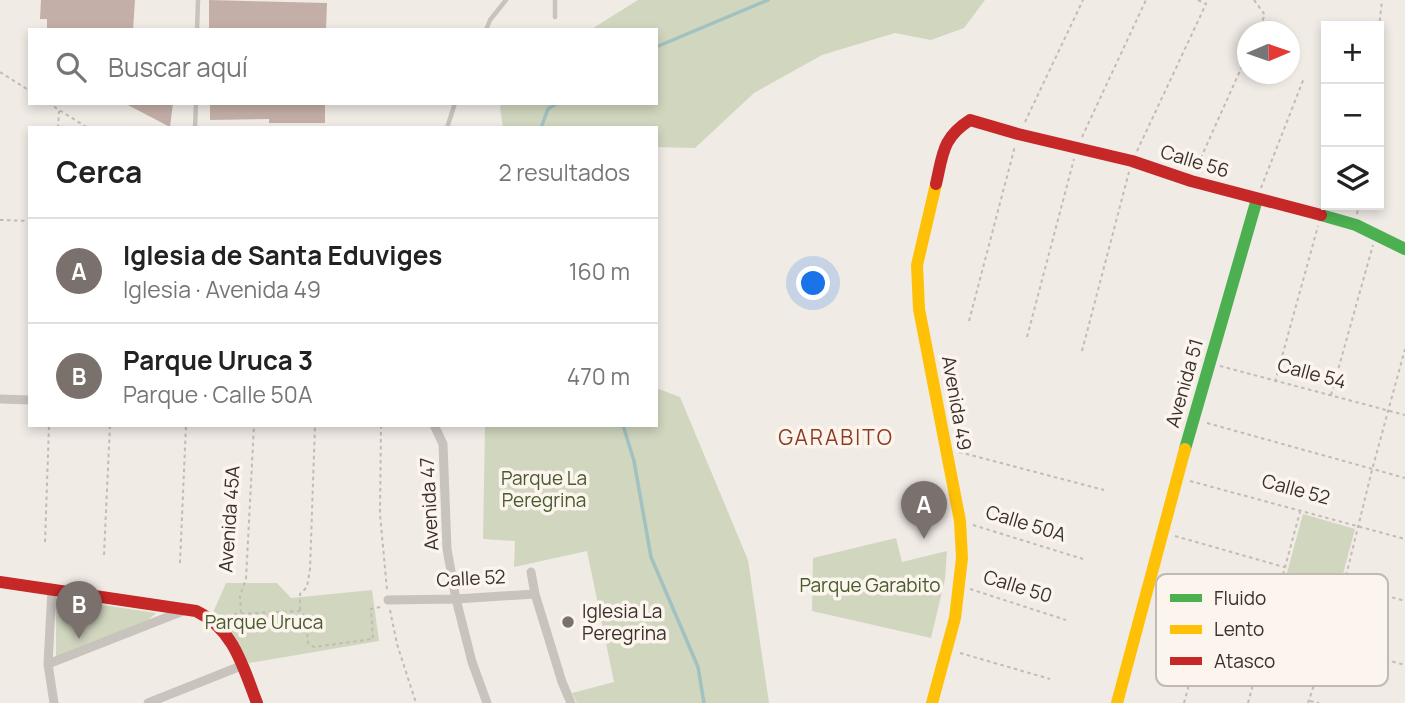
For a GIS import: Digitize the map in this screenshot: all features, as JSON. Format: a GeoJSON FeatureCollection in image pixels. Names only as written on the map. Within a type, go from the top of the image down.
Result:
{"type":"FeatureCollection","features":[{"type":"Feature","properties":{"kind":"street","name":"Calle 56"},"geometry":{"type":"LineString","coordinates":[[971,120],[1076,149],[1132,161],[1191,181],[1356,225],[1405,249]]}},
{"type":"Feature","properties":{"kind":"street","name":"Avenida 49"},"geometry":{"type":"LineString","coordinates":[[932,703],[948,650],[960,586],[962,558],[960,521],[919,309],[917,265],[946,146],[955,130],[971,120]]}},
{"type":"Feature","properties":{"kind":"street","name":"Avenida 51"},"geometry":{"type":"LineString","coordinates":[[1117,703],[1177,477],[1257,199]]}},
{"type":"Feature","properties":{"kind":"street"},"geometry":{"type":"LineString","coordinates":[[0,398],[28,400]]}},
{"type":"Feature","properties":{"kind":"street","name":"Avenida 47"},"geometry":{"type":"LineString","coordinates":[[435,427],[443,444],[447,549],[456,599],[472,662],[487,703]]}},
{"type":"Feature","properties":{"kind":"street","name":"Calle 52"},"geometry":{"type":"LineString","coordinates":[[389,603],[534,594],[531,572]]}},
{"type":"Feature","properties":{"kind":"street"},"geometry":{"type":"LineString","coordinates":[[0,583],[209,615],[230,636],[257,703]]}},
{"type":"Feature","properties":{"kind":"street"},"geometry":{"type":"LineString","coordinates":[[51,589],[48,664],[54,703]]}},
{"type":"Feature","properties":{"kind":"street"},"geometry":{"type":"LineString","coordinates":[[534,594],[571,703]]}},
{"type":"Feature","properties":{"kind":"street"},"geometry":{"type":"LineString","coordinates":[[48,664],[185,610]]}},
{"type":"Feature","properties":{"kind":"street"},"geometry":{"type":"LineString","coordinates":[[148,703],[241,666]]}},
{"type":"Feature","properties":{"kind":"lane"},"geometry":{"type":"LineString","coordinates":[[197,28],[198,0]]}},
{"type":"Feature","properties":{"kind":"lane"},"geometry":{"type":"LineString","coordinates":[[487,28],[506,0]]}},
{"type":"Feature","properties":{"kind":"lane"},"geometry":{"type":"LineString","coordinates":[[555,0],[555,17]]}},
{"type":"Feature","properties":{"kind":"lane"},"geometry":{"type":"LineString","coordinates":[[195,105],[195,126]]}},
{"type":"Feature","properties":{"kind":"lane"},"geometry":{"type":"LineString","coordinates":[[448,126],[454,105]]}},
{"type":"Feature","properties":{"kind":"path"},"geometry":{"type":"LineString","coordinates":[[969,321],[1018,134],[1083,0]]}},
{"type":"Feature","properties":{"kind":"path"},"geometry":{"type":"LineString","coordinates":[[1027,337],[1076,149],[1146,0]]}},
{"type":"Feature","properties":{"kind":"path"},"geometry":{"type":"LineString","coordinates":[[1082,351],[1132,161],[1206,2],[1198,0]]}},
{"type":"Feature","properties":{"kind":"path"},"geometry":{"type":"LineString","coordinates":[[1254,0],[1265,15],[1262,21]]}},
{"type":"Feature","properties":{"kind":"path"},"geometry":{"type":"LineString","coordinates":[[1380,21],[1382,0]]}},
{"type":"Feature","properties":{"kind":"path"},"geometry":{"type":"LineString","coordinates":[[0,72],[28,90]]}},
{"type":"Feature","properties":{"kind":"path"},"geometry":{"type":"LineString","coordinates":[[1191,181],[1237,78]]}},
{"type":"Feature","properties":{"kind":"path"},"geometry":{"type":"LineString","coordinates":[[1257,199],[1304,78]]}},
{"type":"Feature","properties":{"kind":"path"},"geometry":{"type":"LineString","coordinates":[[51,105],[85,126]]}},
{"type":"Feature","properties":{"kind":"path"},"geometry":{"type":"LineString","coordinates":[[58,126],[59,110]]}},
{"type":"Feature","properties":{"kind":"path"},"geometry":{"type":"LineString","coordinates":[[1275,382],[1321,215]]}},
{"type":"Feature","properties":{"kind":"path"},"geometry":{"type":"LineString","coordinates":[[0,220],[28,221]]}},
{"type":"Feature","properties":{"kind":"path"},"geometry":{"type":"LineString","coordinates":[[1331,397],[1376,234]]}},
{"type":"Feature","properties":{"kind":"path"},"geometry":{"type":"LineString","coordinates":[[1347,574],[1405,349]]}},
{"type":"Feature","properties":{"kind":"path","name":"Calle 54"},"geometry":{"type":"LineString","coordinates":[[1210,363],[1405,415]]}},
{"type":"Feature","properties":{"kind":"path"},"geometry":{"type":"LineString","coordinates":[[1194,419],[1405,478]]}},
{"type":"Feature","properties":{"kind":"path"},"geometry":{"type":"LineString","coordinates":[[45,542],[49,427]]}},
{"type":"Feature","properties":{"kind":"path"},"geometry":{"type":"LineString","coordinates":[[104,555],[110,427]]}},
{"type":"Feature","properties":{"kind":"path"},"geometry":{"type":"LineString","coordinates":[[180,563],[186,427]]}},
{"type":"Feature","properties":{"kind":"path","name":"Avenida 45A"},"geometry":{"type":"LineString","coordinates":[[241,614],[240,596],[246,579],[254,427]]}},
{"type":"Feature","properties":{"kind":"path"},"geometry":{"type":"LineString","coordinates":[[315,427],[310,569],[307,587],[300,594],[300,611],[306,618],[307,643],[314,647],[371,640],[374,637],[371,608],[389,603]]}},
{"type":"Feature","properties":{"kind":"path"},"geometry":{"type":"LineString","coordinates":[[381,427],[380,514],[389,603],[397,644],[416,703]]}},
{"type":"Feature","properties":{"kind":"path"},"geometry":{"type":"LineString","coordinates":[[944,448],[1104,490]]}},
{"type":"Feature","properties":{"kind":"path","name":"Calle 52"},"geometry":{"type":"LineString","coordinates":[[1177,477],[1405,539]]}},
{"type":"Feature","properties":{"kind":"path"},"geometry":{"type":"LineString","coordinates":[[1283,574],[1301,510]]}},
{"type":"Feature","properties":{"kind":"path","name":"Calle 50A"},"geometry":{"type":"LineString","coordinates":[[960,521],[1083,559]]}},
{"type":"Feature","properties":{"kind":"path"},"geometry":{"type":"LineString","coordinates":[[1164,533],[1285,567]]}},
{"type":"Feature","properties":{"kind":"path","name":"Calle 50"},"geometry":{"type":"LineString","coordinates":[[960,586],[1066,620]]}},
{"type":"Feature","properties":{"kind":"path"},"geometry":{"type":"LineString","coordinates":[[1146,595],[1156,598]]}},
{"type":"Feature","properties":{"kind":"path"},"geometry":{"type":"LineString","coordinates":[[1388,596],[1405,601]]}},
{"type":"Feature","properties":{"kind":"path"},"geometry":{"type":"LineString","coordinates":[[220,626],[229,617],[241,614],[300,611]]}},
{"type":"Feature","properties":{"kind":"path"},"geometry":{"type":"LineString","coordinates":[[948,650],[1050,679]]}},
{"type":"Feature","properties":{"kind":"path"},"geometry":{"type":"LineString","coordinates":[[1388,661],[1405,666]]}},
{"type":"Feature","properties":{"kind":"path"},"geometry":{"type":"LineString","coordinates":[[1184,703],[1189,686]]}},
{"type":"Feature","properties":{"kind":"path"},"geometry":{"type":"LineString","coordinates":[[1248,703],[1253,686]]}},
{"type":"Feature","properties":{"kind":"path"},"geometry":{"type":"LineString","coordinates":[[1308,702],[1319,703]]}},
{"type":"Feature","properties":{"kind":"green space"},"geometry":{"type":"Polygon","coordinates":[[[638,0],[985,0],[964,28],[931,40],[895,33],[822,55],[754,93],[695,148],[658,147],[658,126],[503,126],[501,105],[658,105],[658,28],[593,28],[638,0]]]}},
{"type":"Feature","properties":{"kind":"green space","name":"Parque La Peregrina"},"geometry":{"type":"Polygon","coordinates":[[[658,389],[680,397],[748,560],[769,703],[577,703],[572,693],[614,682],[587,551],[514,567],[515,541],[483,539],[485,427],[658,427],[658,389]]]}},
{"type":"Feature","properties":{"kind":"green space"},"geometry":{"type":"Polygon","coordinates":[[[1303,514],[1355,529],[1343,574],[1287,574],[1303,514]]]}},
{"type":"Feature","properties":{"kind":"green space","name":"Parque Garabito"},"geometry":{"type":"Polygon","coordinates":[[[896,538],[902,562],[947,551],[945,579],[931,638],[812,611],[813,558],[896,538]]]}},
{"type":"Feature","properties":{"kind":"green space","name":"Parque Uruca"},"geometry":{"type":"Polygon","coordinates":[[[226,583],[277,583],[291,598],[372,590],[379,641],[249,663],[212,615],[226,583]]]}},
{"type":"Feature","properties":{"kind":"green space"},"geometry":{"type":"Polygon","coordinates":[[[56,598],[156,613],[147,621],[56,657],[56,598]]]}},
{"type":"Feature","properties":{"kind":"building"},"geometry":{"type":"Polygon","coordinates":[[[41,0],[135,0],[133,28],[47,28],[47,19],[40,19],[41,0]]]}},
{"type":"Feature","properties":{"kind":"building"},"geometry":{"type":"Polygon","coordinates":[[[209,0],[327,3],[326,28],[209,28],[209,0]]]}},
{"type":"Feature","properties":{"kind":"building"},"geometry":{"type":"Polygon","coordinates":[[[128,105],[173,105],[168,126],[128,105]]]}},
{"type":"Feature","properties":{"kind":"building"},"geometry":{"type":"Polygon","coordinates":[[[210,105],[325,105],[325,123],[269,123],[269,119],[210,120],[210,105]]]}},
{"type":"Feature","properties":{"kind":"waterway"},"geometry":{"type":"LineString","coordinates":[[658,46],[768,0]]}},
{"type":"Feature","properties":{"kind":"waterway"},"geometry":{"type":"LineString","coordinates":[[542,126],[548,109],[554,105]]}},
{"type":"Feature","properties":{"kind":"waterway"},"geometry":{"type":"LineString","coordinates":[[624,427],[634,461],[651,557],[698,667],[704,703]]}},
{"type":"Feature","properties":{"kind":"traffic: fast"},"geometry":{"type":"LineString","coordinates":[[1185,449],[1257,199]]}},
{"type":"Feature","properties":{"kind":"traffic: fast"},"geometry":{"type":"LineString","coordinates":[[1321,215],[1356,225],[1405,249]]}},
{"type":"Feature","properties":{"kind":"traffic: slow"},"geometry":{"type":"LineString","coordinates":[[932,703],[955,618],[962,558],[960,521],[919,309],[917,265],[936,184]]}},
{"type":"Feature","properties":{"kind":"traffic: slow"},"geometry":{"type":"LineString","coordinates":[[1117,703],[1185,449]]}},
{"type":"Feature","properties":{"kind":"traffic: jam"},"geometry":{"type":"LineString","coordinates":[[936,184],[942,155],[949,140],[970,120],[1132,161],[1191,181],[1321,215]]}},
{"type":"Feature","properties":{"kind":"traffic: jam"},"geometry":{"type":"LineString","coordinates":[[0,582],[196,611],[220,628],[228,639],[242,663],[257,703]]}},
{"type":"Feature","properties":{"kind":"place","name":"Iglesia de Santa Eduviges"},"geometry":{"type":"Point","coordinates":[924,539]}},
{"type":"Feature","properties":{"kind":"place","name":"Iglesia La Peregrina"},"geometry":{"type":"Point","coordinates":[568,622]}},
{"type":"Feature","properties":{"kind":"place","name":"Parque Uruca 3"},"geometry":{"type":"Point","coordinates":[79,639]}},
{"type":"Feature","properties":{"kind":"district","name":"GARABITO"},"geometry":{"type":"Point","coordinates":[836,437]}}]}
